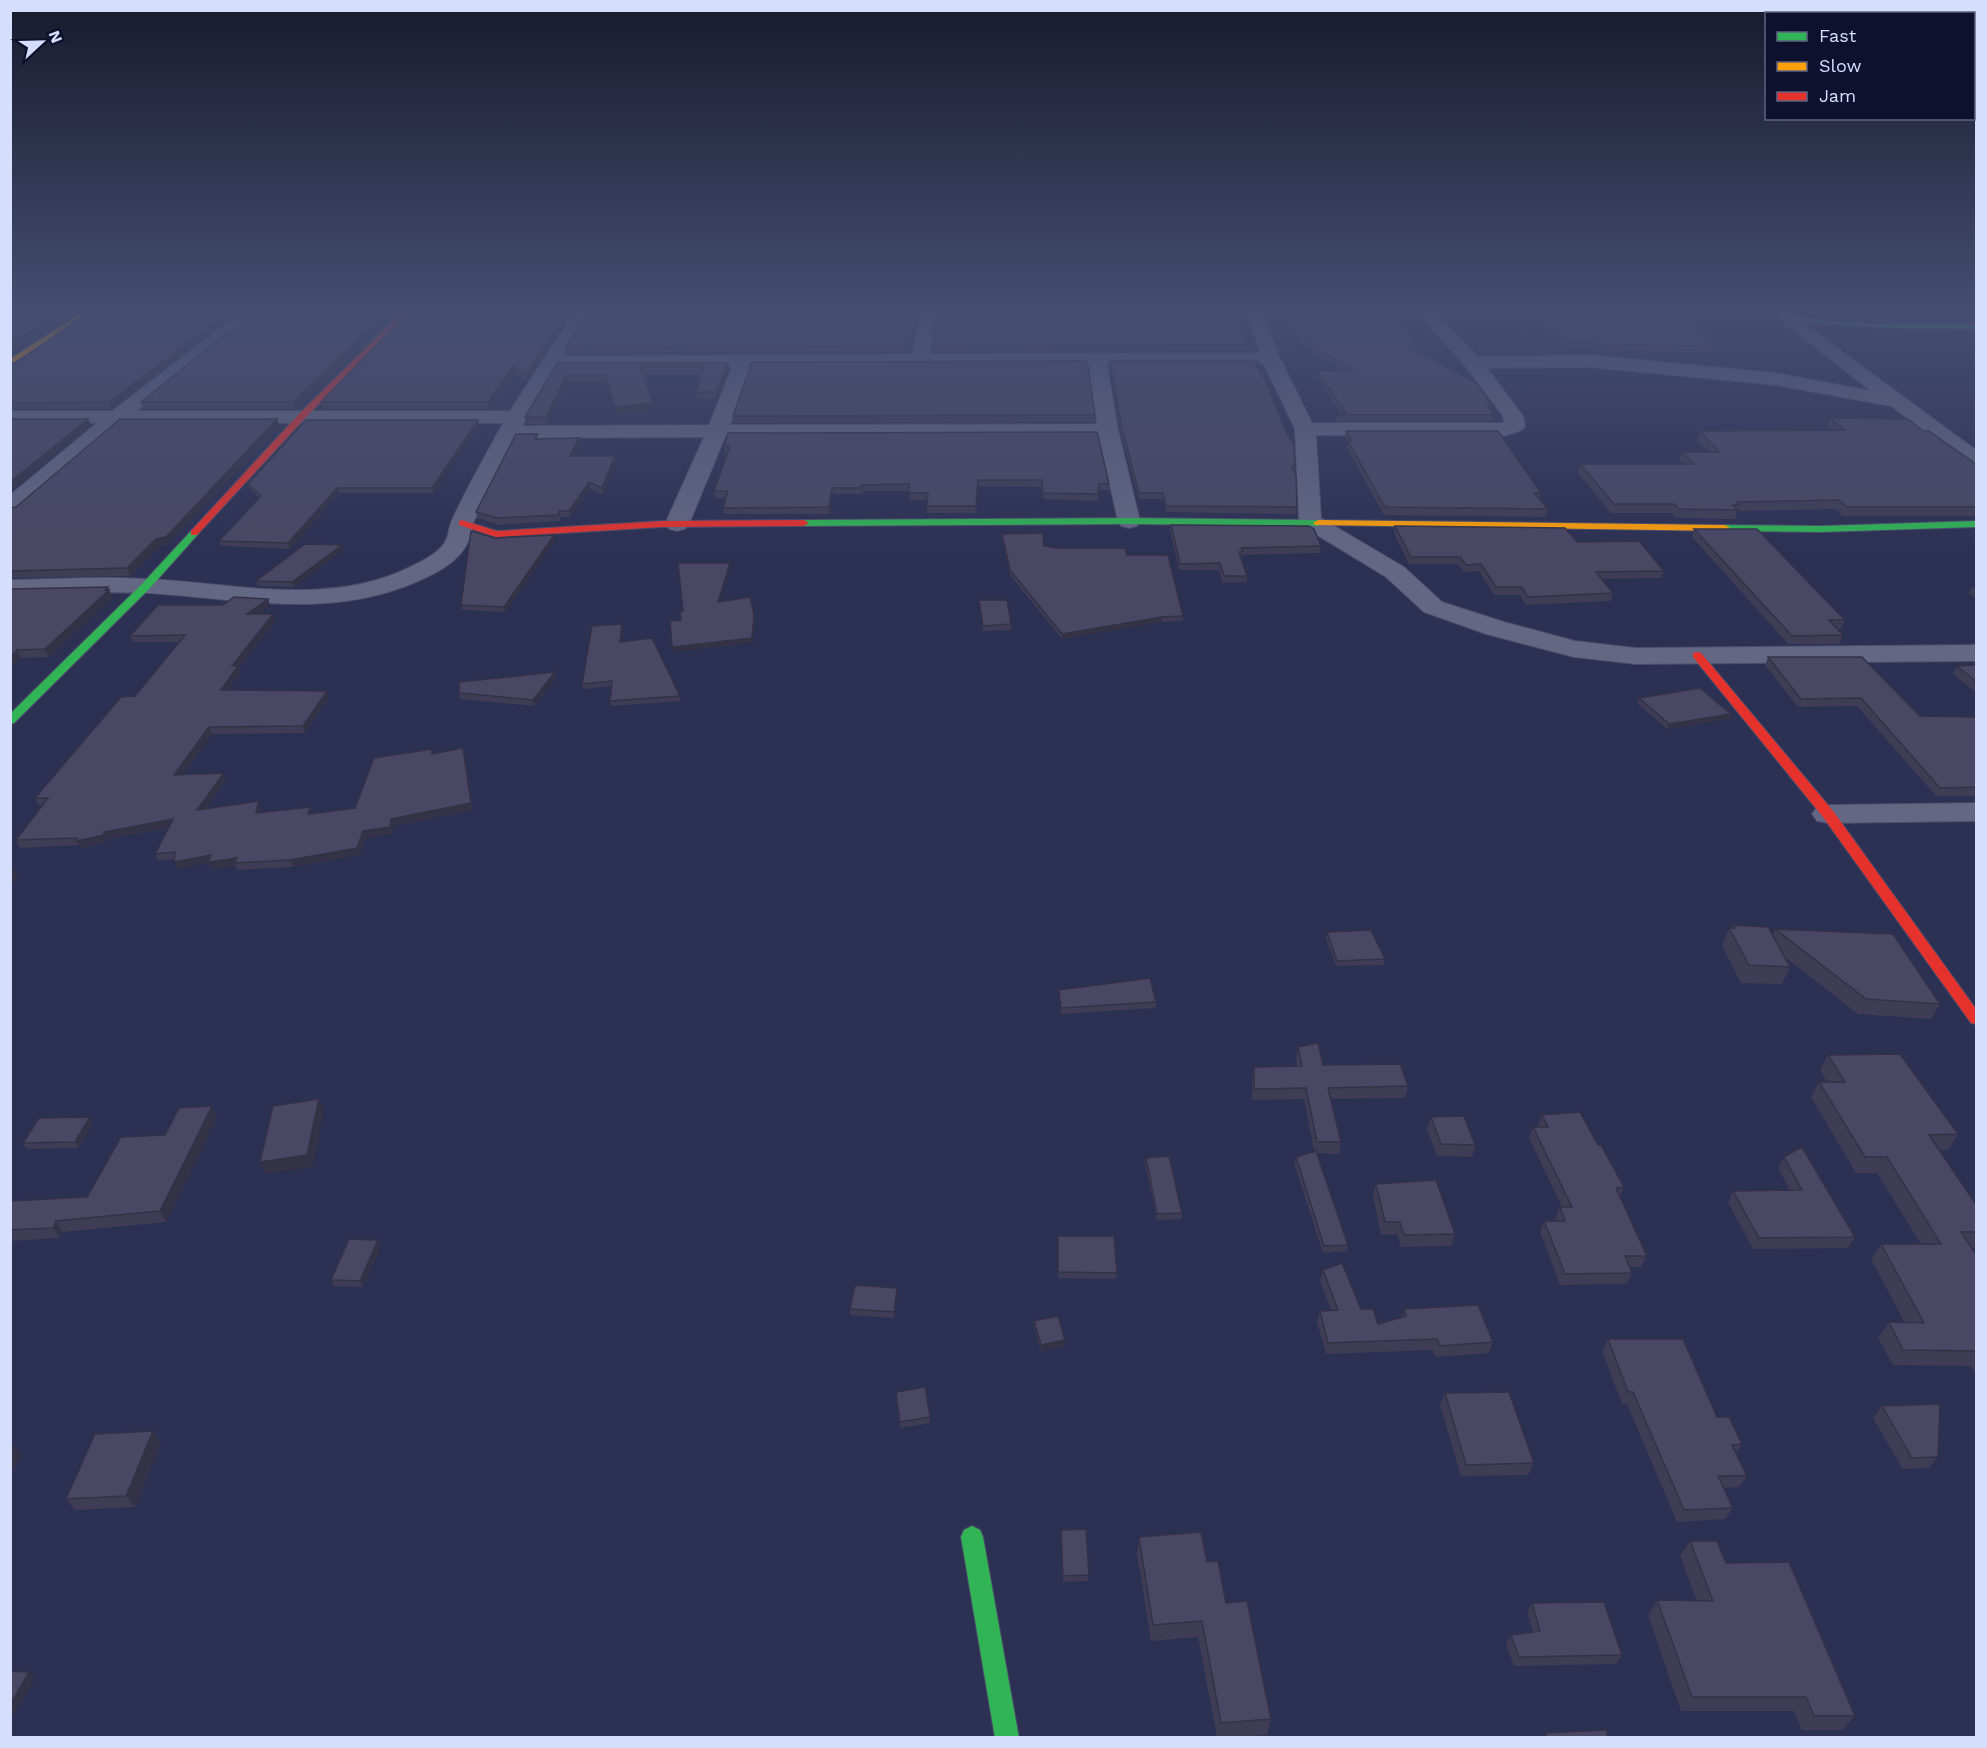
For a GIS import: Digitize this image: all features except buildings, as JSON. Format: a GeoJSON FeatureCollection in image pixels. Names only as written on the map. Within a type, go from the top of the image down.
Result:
{"type":"FeatureCollection","features":[{"type":"Feature","properties":{"kind":"street"},"geometry":{"type":"LineString","coordinates":[[10,507],[152,390]]}},
{"type":"Feature","properties":{"kind":"street"},"geometry":{"type":"LineString","coordinates":[[10,721],[146,586],[328,390]]}},
{"type":"Feature","properties":{"kind":"street"},"geometry":{"type":"LineString","coordinates":[[10,587],[146,586],[316,598],[348,597],[377,591],[422,572],[444,558],[462,537],[462,523],[513,425],[534,390]]}},
{"type":"Feature","properties":{"kind":"street"},"geometry":{"type":"LineString","coordinates":[[677,524],[733,390]]}},
{"type":"Feature","properties":{"kind":"street"},"geometry":{"type":"LineString","coordinates":[[1101,390],[1107,430],[1129,521]]}},
{"type":"Feature","properties":{"kind":"street"},"geometry":{"type":"LineString","coordinates":[[1286,390],[1305,429],[1310,521]]}},
{"type":"Feature","properties":{"kind":"street"},"geometry":{"type":"LineString","coordinates":[[1305,429],[1504,430],[1515,426],[1514,416],[1494,390]]}},
{"type":"Feature","properties":{"kind":"street"},"geometry":{"type":"LineString","coordinates":[[1834,390],[1896,401]]}},
{"type":"Feature","properties":{"kind":"street"},"geometry":{"type":"LineString","coordinates":[[1881,390],[1977,460]]}},
{"type":"Feature","properties":{"kind":"street"},"geometry":{"type":"LineString","coordinates":[[10,417],[303,415],[717,432],[1107,430]]}},
{"type":"Feature","properties":{"kind":"street"},"geometry":{"type":"LineString","coordinates":[[1310,521],[1395,572],[1433,607],[1495,628],[1574,649],[1636,656],[1977,652]]}},
{"type":"Feature","properties":{"kind":"street"},"geometry":{"type":"LineString","coordinates":[[462,523],[496,534],[677,524],[1310,521],[1821,529],[1977,524]]}},
{"type":"Feature","properties":{"kind":"street"},"geometry":{"type":"LineString","coordinates":[[1697,655],[1828,814],[1977,1019]]}},
{"type":"Feature","properties":{"kind":"street"},"geometry":{"type":"LineString","coordinates":[[1828,814],[1977,812]]}},
{"type":"Feature","properties":{"kind":"street"},"geometry":{"type":"LineString","coordinates":[[972,1537],[1007,1737]]}},
{"type":"Feature","properties":{"kind":"traffic: fast"},"geometry":{"type":"LineString","coordinates":[[804,523],[1129,521],[1318,523]]}},
{"type":"Feature","properties":{"kind":"traffic: fast"},"geometry":{"type":"LineString","coordinates":[[1725,528],[1821,529],[1976,524]]}},
{"type":"Feature","properties":{"kind":"traffic: fast"},"geometry":{"type":"LineString","coordinates":[[10,721],[146,586],[194,533]]}},
{"type":"Feature","properties":{"kind":"traffic: fast"},"geometry":{"type":"LineString","coordinates":[[972,1537],[1007,1738]]}},
{"type":"Feature","properties":{"kind":"traffic: slow"},"geometry":{"type":"LineString","coordinates":[[1318,523],[1725,528]]}},
{"type":"Feature","properties":{"kind":"traffic: jam"},"geometry":{"type":"LineString","coordinates":[[194,533],[328,390]]}},
{"type":"Feature","properties":{"kind":"traffic: jam"},"geometry":{"type":"LineString","coordinates":[[462,523],[496,534],[663,524],[804,523]]}},
{"type":"Feature","properties":{"kind":"traffic: jam"},"geometry":{"type":"LineString","coordinates":[[1697,655],[1828,814],[1976,1019]]}}]}
